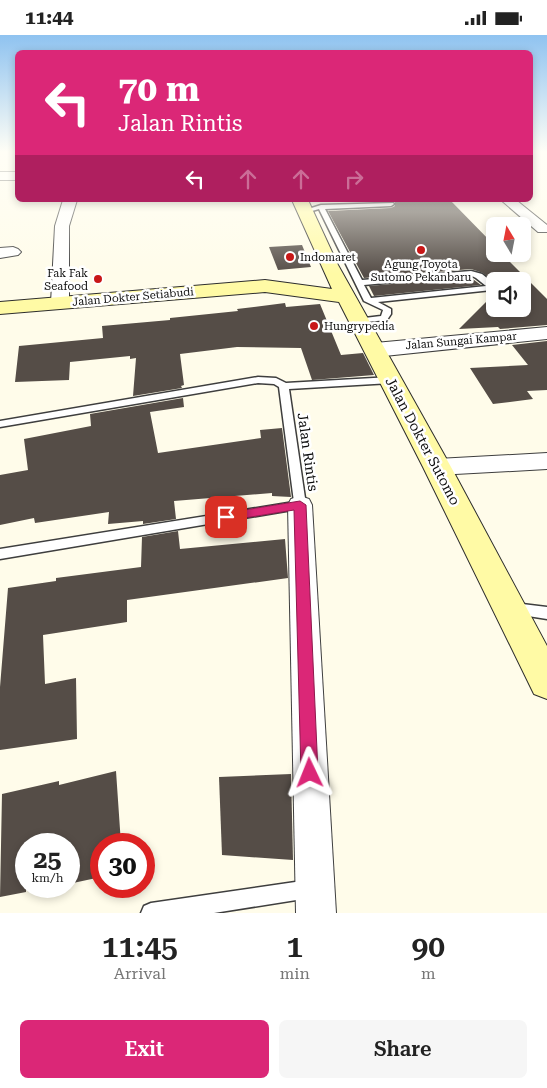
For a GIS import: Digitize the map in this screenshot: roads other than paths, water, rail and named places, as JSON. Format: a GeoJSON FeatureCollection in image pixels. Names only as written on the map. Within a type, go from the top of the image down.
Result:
{"type":"FeatureCollection","features":[{"type":"Feature","properties":{"kind":"main road","name":"Jalan Dokter Sutomo"},"geometry":{"type":"LineString","coordinates":[[309,206],[314,270],[352,290],[359,321],[438,467],[547,681]]}},
{"type":"Feature","properties":{"kind":"main road","name":"Jalan Dokter Setiabudi"},"geometry":{"type":"LineString","coordinates":[[265,285],[314,270]]}},
{"type":"Feature","properties":{"kind":"main road","name":"Jalan Dokter Setiabudi"},"geometry":{"type":"LineString","coordinates":[[0,308],[265,285],[352,290]]}},
{"type":"Feature","properties":{"kind":"street"},"geometry":{"type":"LineString","coordinates":[[60,303],[62,226],[69,202]]}},
{"type":"Feature","properties":{"kind":"street"},"geometry":{"type":"LineString","coordinates":[[511,202],[545,229],[539,233],[541,239],[547,245]]}},
{"type":"Feature","properties":{"kind":"street","name":"Jalan Sungai Kampar"},"geometry":{"type":"LineString","coordinates":[[375,350],[547,333]]}},
{"type":"Feature","properties":{"kind":"street"},"geometry":{"type":"LineString","coordinates":[[438,467],[547,461]]}},
{"type":"Feature","properties":{"kind":"street"},"geometry":{"type":"LineString","coordinates":[[300,505],[314,901]]}},
{"type":"Feature","properties":{"kind":"lane"},"geometry":{"type":"LineString","coordinates":[[359,321],[384,317],[387,314],[387,309],[368,301],[352,290],[309,206],[391,204]]}},
{"type":"Feature","properties":{"kind":"lane"},"geometry":{"type":"LineString","coordinates":[[352,290],[471,273],[479,276],[490,285],[486,289],[368,301]]}},
{"type":"Feature","properties":{"kind":"lane"},"geometry":{"type":"LineString","coordinates":[[0,424],[258,380],[276,381],[284,386],[391,380]]}},
{"type":"Feature","properties":{"kind":"lane","name":"Jalan Rintis"},"geometry":{"type":"LineString","coordinates":[[0,554],[300,505],[284,386]]}},
{"type":"Feature","properties":{"kind":"lane"},"geometry":{"type":"LineString","coordinates":[[510,609],[547,613]]}},
{"type":"Feature","properties":{"kind":"lane"},"geometry":{"type":"LineString","coordinates":[[152,913],[314,901]]}},
{"type":"Feature","properties":{"kind":"place","name":"Agung Toyota Sutomo Pekanbaru"},"geometry":{"type":"Point","coordinates":[421,250]}},
{"type":"Feature","properties":{"kind":"place","name":"Indomaret"},"geometry":{"type":"Point","coordinates":[290,257]}},
{"type":"Feature","properties":{"kind":"place","name":"Fak Fak Seafood"},"geometry":{"type":"Point","coordinates":[98,279]}},
{"type":"Feature","properties":{"kind":"place","name":"Hungrypedia"},"geometry":{"type":"Point","coordinates":[314,326]}}]}
